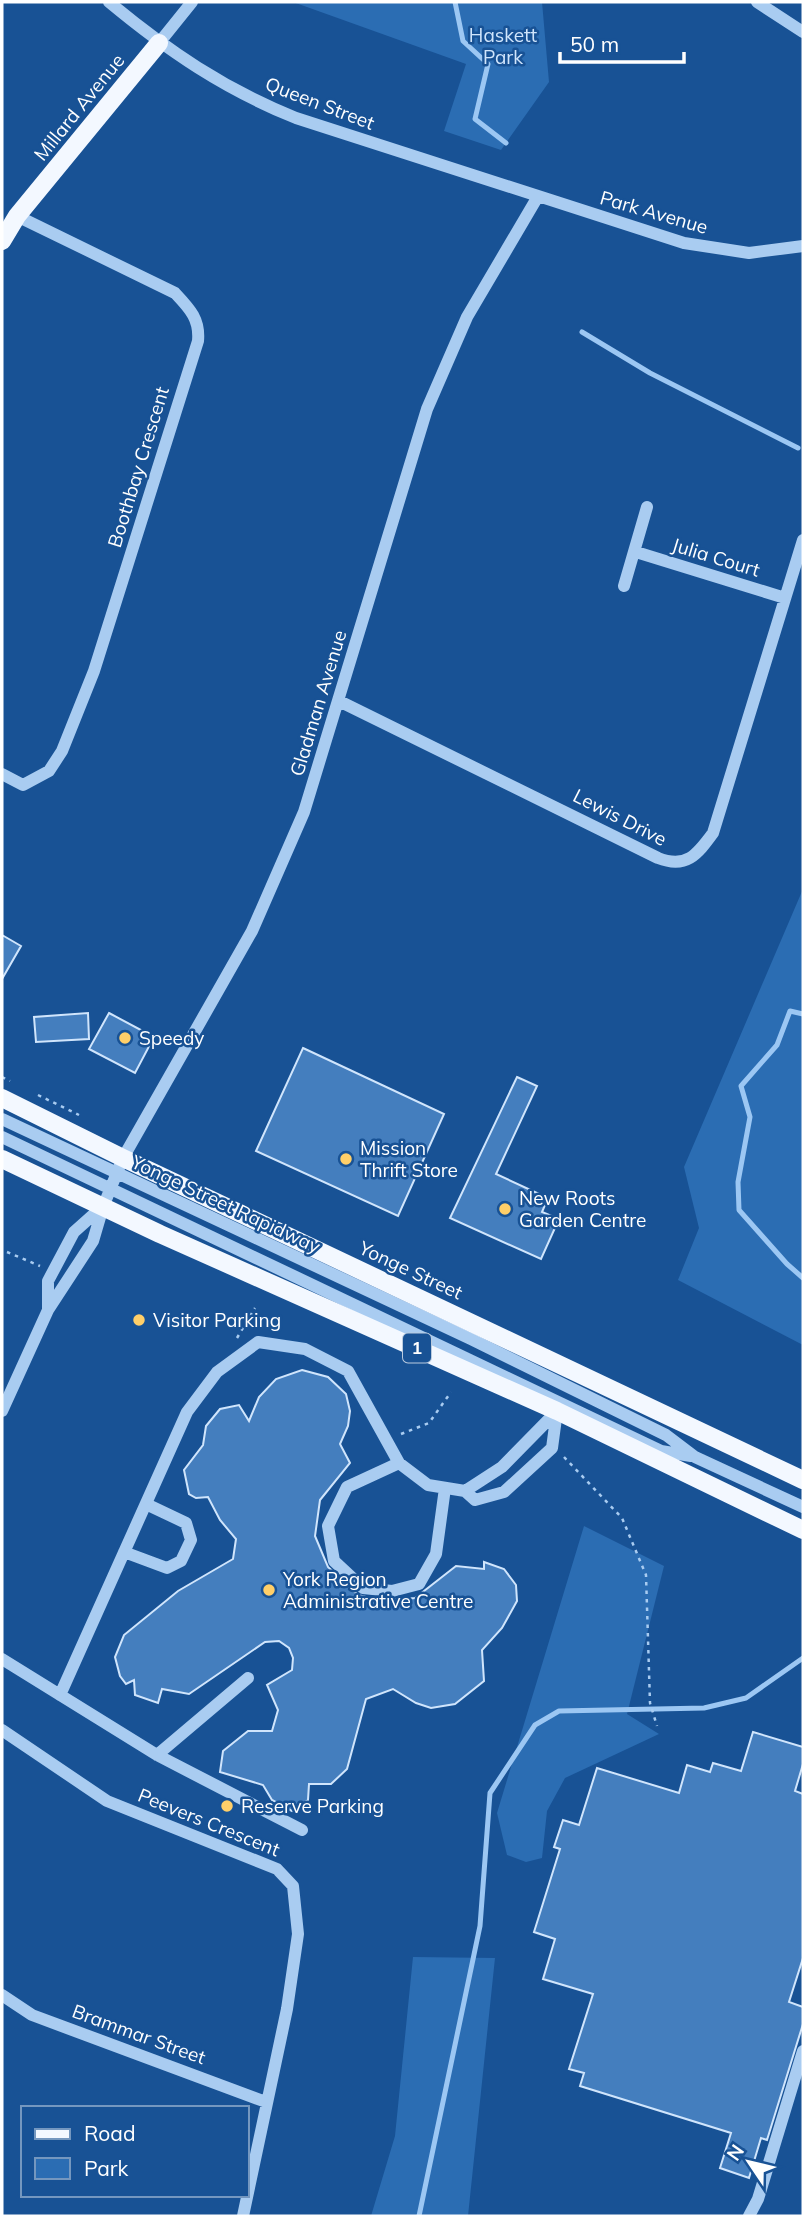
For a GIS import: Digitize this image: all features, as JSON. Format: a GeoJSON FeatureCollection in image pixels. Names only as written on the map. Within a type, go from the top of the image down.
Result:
{"type":"FeatureCollection","features":[{"type":"Feature","properties":{"kind":"main road","name":"Millard Avenue"},"geometry":{"type":"LineString","coordinates":[[2,241],[17,216],[159,43]]}},
{"type":"Feature","properties":{"kind":"main road","name":"Yonge Street"},"geometry":{"type":"LineString","coordinates":[[2,1098],[120,1166],[803,1480]]}},
{"type":"Feature","properties":{"kind":"main road","name":"1"},"geometry":{"type":"LineString","coordinates":[[2,1158],[103,1207],[557,1411],[803,1530]]}},
{"type":"Feature","properties":{"kind":"street","name":"Queen Street"},"geometry":{"type":"LineString","coordinates":[[109,2],[159,43],[202,72],[277,110],[537,198]]}},
{"type":"Feature","properties":{"kind":"street","name":"Millard Avenue"},"geometry":{"type":"LineString","coordinates":[[159,43],[192,2]]}},
{"type":"Feature","properties":{"kind":"street"},"geometry":{"type":"LineString","coordinates":[[757,2],[803,32]]}},
{"type":"Feature","properties":{"kind":"street","name":"Park Avenue"},"geometry":{"type":"LineString","coordinates":[[537,198],[684,243],[748,253],[803,246]]}},
{"type":"Feature","properties":{"kind":"street","name":"Gladman Avenue"},"geometry":{"type":"LineString","coordinates":[[48,1310],[93,1241],[103,1207],[120,1166],[252,931],[304,812],[438,383],[467,317],[537,198]]}},
{"type":"Feature","properties":{"kind":"street","name":"Boothbay Crescent"},"geometry":{"type":"LineString","coordinates":[[2,774],[23,785],[49,771],[62,751],[94,671],[198,341],[200,327],[194,313],[175,293],[17,216]]}},
{"type":"Feature","properties":{"kind":"street"},"geometry":{"type":"LineString","coordinates":[[624,586],[647,507]]}},
{"type":"Feature","properties":{"kind":"street","name":"Lewis Drive"},"geometry":{"type":"LineString","coordinates":[[339,701],[646,853],[667,862],[685,863],[695,858],[713,833],[803,540]]}},
{"type":"Feature","properties":{"kind":"street","name":"Julia Court"},"geometry":{"type":"LineString","coordinates":[[636,552],[785,598]]}},
{"type":"Feature","properties":{"kind":"street","name":"Yonge Street Rapidway"},"geometry":{"type":"LineString","coordinates":[[2,1119],[120,1166],[666,1435],[695,1457],[803,1507]]}},
{"type":"Feature","properties":{"kind":"street","name":"Yonge Street Rapidway"},"geometry":{"type":"LineString","coordinates":[[2,1137],[661,1451],[695,1457]]}},
{"type":"Feature","properties":{"kind":"street"},"geometry":{"type":"LineString","coordinates":[[2,1411],[48,1310],[48,1281],[74,1232],[103,1207]]}},
{"type":"Feature","properties":{"kind":"street"},"geometry":{"type":"LineString","coordinates":[[60,1695],[187,1412],[217,1372],[258,1342],[304,1349],[348,1371],[399,1463],[428,1485],[465,1491],[475,1500],[504,1492],[552,1448],[557,1411]]}},
{"type":"Feature","properties":{"kind":"street"},"geometry":{"type":"LineString","coordinates":[[465,1491],[502,1467],[557,1411]]}},
{"type":"Feature","properties":{"kind":"street"},"geometry":{"type":"LineString","coordinates":[[399,1463],[347,1487],[328,1526],[334,1561],[363,1588],[392,1591],[419,1584],[436,1554],[445,1488]]}},
{"type":"Feature","properties":{"kind":"street"},"geometry":{"type":"LineString","coordinates":[[124,1552],[167,1567],[181,1561],[191,1540],[186,1523],[146,1504]]}},
{"type":"Feature","properties":{"kind":"street"},"geometry":{"type":"LineString","coordinates":[[2,1659],[157,1755],[302,1830]]}},
{"type":"Feature","properties":{"kind":"street"},"geometry":{"type":"LineString","coordinates":[[157,1755],[248,1678]]}},
{"type":"Feature","properties":{"kind":"street","name":"Peevers Crescent"},"geometry":{"type":"LineString","coordinates":[[2,1730],[107,1801],[277,1869],[293,1886],[298,1934],[287,2009],[248,2191]]}},
{"type":"Feature","properties":{"kind":"street","name":"Brammar Street"},"geometry":{"type":"LineString","coordinates":[[2,1996],[32,2015],[266,2102]]}},
{"type":"Feature","properties":{"kind":"street"},"geometry":{"type":"LineString","coordinates":[[749,2216],[758,2199],[803,2051]]}},
{"type":"Feature","properties":{"kind":"street","name":"Peevers Crescent"},"geometry":{"type":"LineString","coordinates":[[243,2216],[247,2197]]}},
{"type":"Feature","properties":{"kind":"path"},"geometry":{"type":"LineString","coordinates":[[385,1441],[429,1423],[451,1392]]}},
{"type":"Feature","properties":{"kind":"path"},"geometry":{"type":"LineString","coordinates":[[552,1448],[573,1464],[622,1518],[646,1575],[650,1703],[657,1726]]}},
{"type":"Feature","properties":{"kind":"green space","name":"Haskett Park"},"geometry":{"type":"Polygon","coordinates":[[[293,2],[542,2],[549,82],[501,150],[444,131],[466,64],[293,2]]]}},
{"type":"Feature","properties":{"kind":"green space"},"geometry":{"type":"Polygon","coordinates":[[[803,889],[803,1345],[678,1280],[699,1228],[684,1167],[803,889]]]}},
{"type":"Feature","properties":{"kind":"green space"},"geometry":{"type":"Polygon","coordinates":[[[584,1526],[664,1566],[627,1714],[659,1734],[565,1778],[547,1811],[542,1858],[526,1862],[507,1855],[497,1813],[584,1526]]]}},
{"type":"Feature","properties":{"kind":"green space"},"geometry":{"type":"Polygon","coordinates":[[[413,1957],[495,1958],[468,2216],[371,2216],[395,2136],[413,1957]]]}},
{"type":"Feature","properties":{"kind":"building"},"geometry":{"type":"Polygon","coordinates":[[[2,935],[21,946],[2,979],[2,935]]]}},
{"type":"Feature","properties":{"kind":"building"},"geometry":{"type":"Polygon","coordinates":[[[88,1013],[89,1039],[36,1042],[34,1017],[88,1013]]]}},
{"type":"Feature","properties":{"kind":"building"},"geometry":{"type":"Polygon","coordinates":[[[109,1013],[154,1037],[135,1073],[89,1049],[109,1013]]]}},
{"type":"Feature","properties":{"kind":"building"},"geometry":{"type":"Polygon","coordinates":[[[303,1048],[444,1114],[398,1216],[256,1151],[303,1048]]]}},
{"type":"Feature","properties":{"kind":"building"},"geometry":{"type":"Polygon","coordinates":[[[517,1077],[537,1086],[496,1174],[548,1198],[542,1212],[559,1219],[541,1259],[450,1218],[517,1077]]]}},
{"type":"Feature","properties":{"kind":"building","name":"York Region Administrative Centre"},"geometry":{"type":"Polygon","coordinates":[[[302,1370],[328,1377],[346,1394],[350,1411],[348,1426],[340,1444],[350,1463],[320,1500],[315,1536],[328,1567],[358,1595],[382,1601],[415,1598],[456,1566],[484,1569],[484,1562],[504,1569],[516,1585],[517,1601],[502,1628],[482,1650],[484,1681],[455,1704],[431,1708],[416,1703],[393,1689],[366,1699],[347,1769],[331,1784],[309,1784],[308,1800],[292,1811],[272,1800],[263,1785],[220,1772],[223,1751],[248,1731],[272,1731],[278,1710],[267,1685],[292,1670],[293,1658],[289,1648],[279,1641],[265,1642],[189,1694],[162,1689],[158,1703],[135,1695],[134,1680],[126,1684],[120,1676],[115,1657],[124,1635],[178,1591],[233,1559],[236,1539],[220,1520],[208,1497],[196,1498],[189,1494],[184,1470],[203,1445],[206,1426],[220,1409],[239,1405],[249,1421],[259,1397],[276,1379],[302,1370]]]}},
{"type":"Feature","properties":{"kind":"building"},"geometry":{"type":"Polygon","coordinates":[[[753,1732],[803,1747],[803,1764],[795,1791],[803,1794],[803,1958],[789,2002],[803,2007],[803,2024],[767,2140],[761,2138],[749,2178],[720,2168],[731,2133],[580,2086],[584,2073],[569,2069],[593,1994],[543,1979],[555,1939],[534,1932],[560,1849],[554,1847],[563,1820],[579,1825],[597,1768],[679,1793],[687,1765],[710,1772],[713,1763],[741,1771],[753,1732]]]}},
{"type":"Feature","properties":{"kind":"waterway"},"geometry":{"type":"LineString","coordinates":[[455,2],[463,41],[488,64],[475,119],[506,143]]}},
{"type":"Feature","properties":{"kind":"waterway"},"geometry":{"type":"LineString","coordinates":[[582,332],[650,373],[798,448]]}},
{"type":"Feature","properties":{"kind":"waterway"},"geometry":{"type":"LineString","coordinates":[[803,1014],[790,1011],[777,1045],[741,1086],[750,1117],[738,1182],[739,1210],[803,1278]]}},
{"type":"Feature","properties":{"kind":"waterway"},"geometry":{"type":"LineString","coordinates":[[419,2216],[480,1926],[490,1793],[535,1725],[559,1711],[704,1708],[746,1698],[803,1658]]}},
{"type":"Feature","properties":{"kind":"place","name":"Speedy"},"geometry":{"type":"Point","coordinates":[125,1038]}},
{"type":"Feature","properties":{"kind":"place","name":"Mission Thrift Store"},"geometry":{"type":"Point","coordinates":[346,1159]}},
{"type":"Feature","properties":{"kind":"place","name":"New Roots Garden Centre"},"geometry":{"type":"Point","coordinates":[505,1209]}},
{"type":"Feature","properties":{"kind":"place","name":"Visitor Parking"},"geometry":{"type":"Point","coordinates":[139,1320]}},
{"type":"Feature","properties":{"kind":"place","name":"York Region Administrative Centre"},"geometry":{"type":"Point","coordinates":[269,1590]}},
{"type":"Feature","properties":{"kind":"place","name":"Reserve Parking"},"geometry":{"type":"Point","coordinates":[227,1806]}}]}
